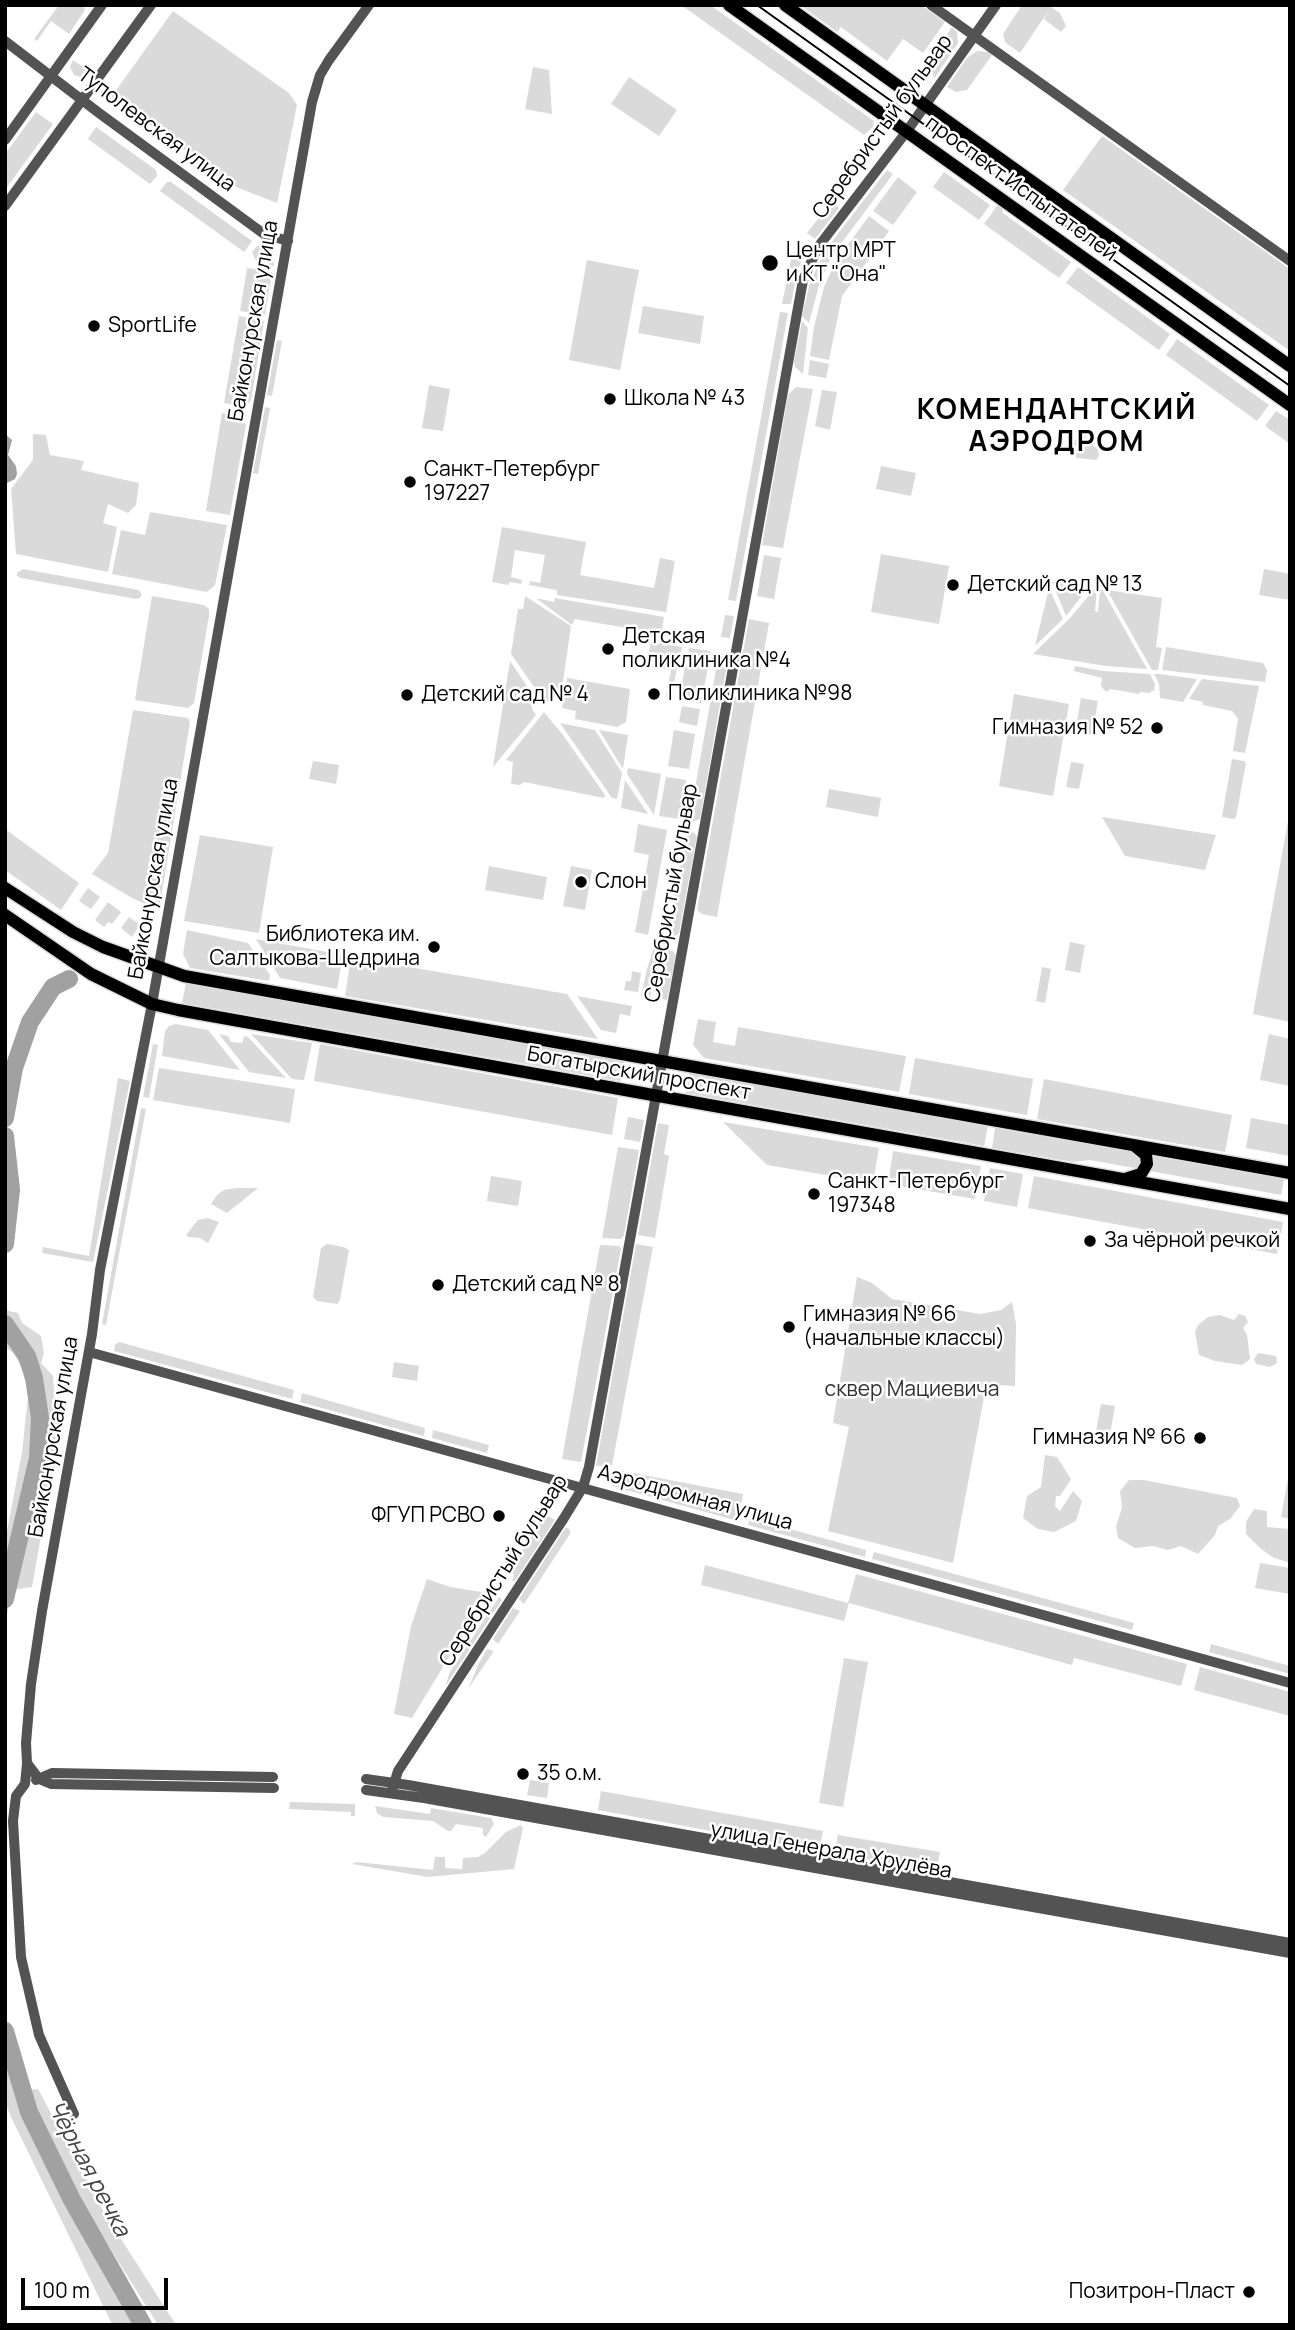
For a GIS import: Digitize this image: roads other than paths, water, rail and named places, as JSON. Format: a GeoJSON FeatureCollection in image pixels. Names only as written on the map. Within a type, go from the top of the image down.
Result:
{"type":"FeatureCollection","features":[{"type":"Feature","properties":{"kind":"main road","name":"проспект Испытателей"},"geometry":{"type":"LineString","coordinates":[[729,5],[1290,405]]}},
{"type":"Feature","properties":{"kind":"main road","name":"проспект Испытателей"},"geometry":{"type":"LineString","coordinates":[[785,5],[1290,366]]}},
{"type":"Feature","properties":{"kind":"main road","name":"Богатырский проспект"},"geometry":{"type":"LineString","coordinates":[[5,888],[73,932],[103,947],[184,976],[1290,1173]]}},
{"type":"Feature","properties":{"kind":"main road","name":"Богатырский проспект"},"geometry":{"type":"LineString","coordinates":[[5,915],[92,974],[152,1004],[1290,1209]]}},
{"type":"Feature","properties":{"kind":"main road"},"geometry":{"type":"LineString","coordinates":[[1122,1179],[1141,1174],[1147,1164],[1143,1151],[1127,1143]]}},
{"type":"Feature","properties":{"kind":"street"},"geometry":{"type":"LineString","coordinates":[[5,140],[102,5]]}},
{"type":"Feature","properties":{"kind":"street"},"geometry":{"type":"LineString","coordinates":[[5,206],[151,5]]}},
{"type":"Feature","properties":{"kind":"street","name":"Байконурская улица"},"geometry":{"type":"LineString","coordinates":[[74,2114],[39,2035],[21,1957],[13,1821],[16,1796],[25,1784],[31,1684],[89,1352],[100,1270],[152,1004],[312,103],[320,75],[369,5]]}},
{"type":"Feature","properties":{"kind":"street"},"geometry":{"type":"LineString","coordinates":[[931,5],[1290,261]]}},
{"type":"Feature","properties":{"kind":"street","name":"Серебристый бульвар"},"geometry":{"type":"LineString","coordinates":[[391,1793],[398,1771],[583,1487],[589,1467],[803,280],[818,247],[907,131],[996,5]]}},
{"type":"Feature","properties":{"kind":"street","name":"Туполевская улица"},"geometry":{"type":"LineString","coordinates":[[5,41],[264,234],[288,241]]}},
{"type":"Feature","properties":{"kind":"street","name":"Аэродромная улица"},"geometry":{"type":"LineString","coordinates":[[89,1352],[1290,1683]]}},
{"type":"Feature","properties":{"kind":"street"},"geometry":{"type":"LineString","coordinates":[[27,1763],[36,1776],[51,1784],[274,1788]]}},
{"type":"Feature","properties":{"kind":"street"},"geometry":{"type":"LineString","coordinates":[[25,1784],[36,1776],[52,1773],[273,1777]]}},
{"type":"Feature","properties":{"kind":"street","name":"улица Генерала Хрулёва"},"geometry":{"type":"LineString","coordinates":[[1290,1943],[393,1782],[366,1785],[391,1793],[1290,1953]]}},
{"type":"Feature","properties":{"kind":"waterway","name":"Чёрная речка"},"geometry":{"type":"LineString","coordinates":[[5,1118],[14,1068],[30,1022],[53,987],[69,979]]}},
{"type":"Feature","properties":{"kind":"waterway","name":"Чёрная речка"},"geometry":{"type":"LineString","coordinates":[[5,1136],[11,1190],[5,1244]]}},
{"type":"Feature","properties":{"kind":"waterway","name":"Чёрная речка"},"geometry":{"type":"LineString","coordinates":[[5,1324],[27,1356],[34,1378],[40,1418],[38,1458],[5,1599]]}},
{"type":"Feature","properties":{"kind":"waterway","name":"Чёрная речка"},"geometry":{"type":"LineString","coordinates":[[5,2031],[29,2112],[72,2200],[143,2325]]}},
{"type":"Feature","properties":{"kind":"tram line"},"geometry":{"type":"LineString","coordinates":[[757,5],[1290,386]]}},
{"type":"Feature","properties":{"kind":"place","name":"Центр МРТ и КТ \"Она\""},"geometry":{"type":"Point","coordinates":[770,263]}},
{"type":"Feature","properties":{"kind":"place","name":"SportLife"},"geometry":{"type":"Point","coordinates":[94,326]}},
{"type":"Feature","properties":{"kind":"place","name":"Школа № 43"},"geometry":{"type":"Point","coordinates":[610,399]}},
{"type":"Feature","properties":{"kind":"place","name":"Санкт-Петербург 197227"},"geometry":{"type":"Point","coordinates":[410,482]}},
{"type":"Feature","properties":{"kind":"place","name":"Детский сад № 13"},"geometry":{"type":"Point","coordinates":[953,585]}},
{"type":"Feature","properties":{"kind":"place","name":"Детская поликлиника №4"},"geometry":{"type":"Point","coordinates":[608,649]}},
{"type":"Feature","properties":{"kind":"place","name":"Поликлиника №98"},"geometry":{"type":"Point","coordinates":[654,694]}},
{"type":"Feature","properties":{"kind":"place","name":"Детский сад № 4"},"geometry":{"type":"Point","coordinates":[407,695]}},
{"type":"Feature","properties":{"kind":"place","name":"Гимназия № 52"},"geometry":{"type":"Point","coordinates":[1157,728]}},
{"type":"Feature","properties":{"kind":"place","name":"Слон"},"geometry":{"type":"Point","coordinates":[581,882]}},
{"type":"Feature","properties":{"kind":"place","name":"Библиотека им. Салтыкова-Щедрина"},"geometry":{"type":"Point","coordinates":[434,947]}},
{"type":"Feature","properties":{"kind":"place","name":"Санкт-Петербург 197348"},"geometry":{"type":"Point","coordinates":[814,1194]}},
{"type":"Feature","properties":{"kind":"place","name":"За чёрной речкой"},"geometry":{"type":"Point","coordinates":[1090,1241]}},
{"type":"Feature","properties":{"kind":"place","name":"Детский сад № 8"},"geometry":{"type":"Point","coordinates":[438,1285]}},
{"type":"Feature","properties":{"kind":"place","name":"Гимназия № 66 (начальные классы)"},"geometry":{"type":"Point","coordinates":[789,1327]}},
{"type":"Feature","properties":{"kind":"place","name":"Гимназия № 66"},"geometry":{"type":"Point","coordinates":[1200,1438]}},
{"type":"Feature","properties":{"kind":"place","name":"ФГУП РСВО"},"geometry":{"type":"Point","coordinates":[499,1516]}},
{"type":"Feature","properties":{"kind":"place","name":"35 о.м."},"geometry":{"type":"Point","coordinates":[523,1774]}},
{"type":"Feature","properties":{"kind":"place","name":"Позитрон-Пласт"},"geometry":{"type":"Point","coordinates":[1249,2292]}},
{"type":"Feature","properties":{"kind":"district","name":"КОМЕНДАНТСКИЙ АЭРОДРОМ"},"geometry":{"type":"Point","coordinates":[1057,427]}},
{"type":"Feature","properties":{"kind":"park label","name":"сквер Мациевича"},"geometry":{"type":"Point","coordinates":[912,1390]}}]}
